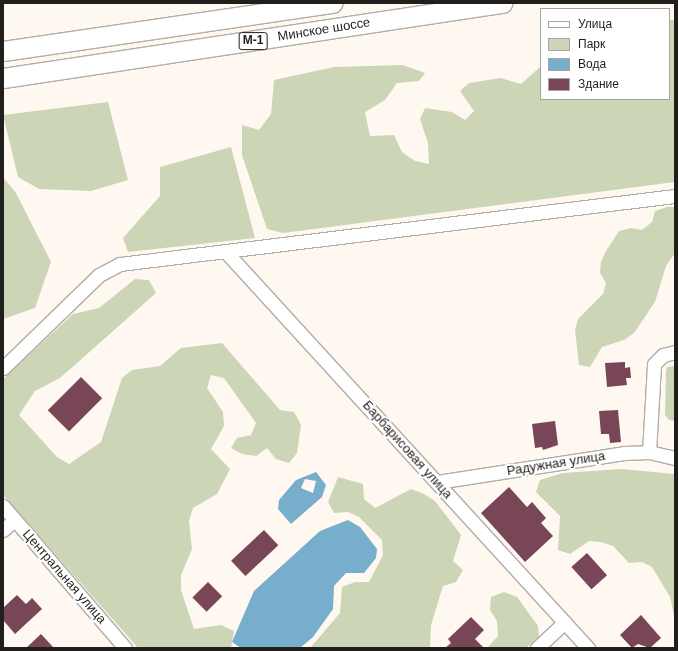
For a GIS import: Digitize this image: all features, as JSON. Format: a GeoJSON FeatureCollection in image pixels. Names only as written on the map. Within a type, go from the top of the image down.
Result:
{"type":"FeatureCollection","features":[{"type":"Feature","properties":{"kind":"highway","name":"Минское шоссе"},"geometry":{"type":"LineString","coordinates":[[3,51],[333,3]]}},
{"type":"Feature","properties":{"kind":"highway","name":"Минское шоссе"},"geometry":{"type":"LineString","coordinates":[[3,78],[502,3]]}},
{"type":"Feature","properties":{"kind":"street"},"geometry":{"type":"LineString","coordinates":[[3,368],[110,267],[675,196]]}},
{"type":"Feature","properties":{"kind":"street","name":"Барбарисовая улица"},"geometry":{"type":"LineString","coordinates":[[226,252],[588,648]]}},
{"type":"Feature","properties":{"kind":"street"},"geometry":{"type":"LineString","coordinates":[[649,452],[654,364],[663,355],[675,352]]}},
{"type":"Feature","properties":{"kind":"street","name":"Радужная улица"},"geometry":{"type":"LineString","coordinates":[[437,482],[649,452],[675,458]]}},
{"type":"Feature","properties":{"kind":"street","name":"Центральная улица"},"geometry":{"type":"LineString","coordinates":[[3,506],[125,648]]}},
{"type":"Feature","properties":{"kind":"street"},"geometry":{"type":"LineString","coordinates":[[3,530],[14,520]]}},
{"type":"Feature","properties":{"kind":"street"},"geometry":{"type":"LineString","coordinates":[[537,648],[565,622]]}},
{"type":"Feature","properties":{"kind":"green space"},"geometry":{"type":"Polygon","coordinates":[[[670,20],[675,20],[675,182],[283,233],[267,229],[242,155],[242,125],[259,130],[271,114],[274,80],[334,67],[403,65],[425,73],[419,81],[397,83],[385,100],[365,112],[370,136],[394,135],[402,152],[415,161],[429,164],[428,143],[420,119],[425,108],[452,112],[465,120],[474,111],[460,91],[469,83],[500,78],[521,84],[540,67],[540,100],[670,100],[670,20]]]}},
{"type":"Feature","properties":{"kind":"green space"},"geometry":{"type":"Polygon","coordinates":[[[108,102],[128,180],[91,191],[39,189],[18,177],[3,115],[108,102]]]}},
{"type":"Feature","properties":{"kind":"green space"},"geometry":{"type":"Polygon","coordinates":[[[231,147],[255,238],[128,252],[123,238],[160,196],[160,167],[231,147]]]}},
{"type":"Feature","properties":{"kind":"green space"},"geometry":{"type":"Polygon","coordinates":[[[3,177],[16,193],[51,262],[35,308],[3,319],[3,177]]]}},
{"type":"Feature","properties":{"kind":"green space"},"geometry":{"type":"Polygon","coordinates":[[[667,207],[675,207],[675,253],[666,266],[655,302],[634,333],[624,340],[602,347],[590,367],[579,365],[575,330],[578,319],[603,294],[606,283],[600,273],[601,262],[606,251],[619,231],[631,228],[642,230],[652,222],[655,211],[667,207]]]}},
{"type":"Feature","properties":{"kind":"green space"},"geometry":{"type":"Polygon","coordinates":[[[135,279],[149,280],[156,293],[60,378],[35,391],[19,415],[57,457],[69,464],[101,442],[122,378],[132,370],[160,366],[181,348],[222,343],[280,410],[294,412],[301,425],[297,453],[289,463],[276,459],[267,448],[256,456],[242,454],[231,448],[237,438],[251,435],[256,423],[224,378],[211,375],[207,388],[223,412],[224,426],[211,449],[230,469],[217,494],[193,508],[189,521],[192,549],[181,575],[181,590],[194,629],[221,625],[234,631],[231,648],[138,648],[3,495],[3,379],[73,314],[99,308],[135,279]]]}},
{"type":"Feature","properties":{"kind":"green space"},"geometry":{"type":"Polygon","coordinates":[[[675,366],[675,421],[669,420],[665,415],[666,371],[667,367],[675,366]]]}},
{"type":"Feature","properties":{"kind":"green space"},"geometry":{"type":"Polygon","coordinates":[[[621,469],[675,474],[675,620],[670,597],[652,567],[642,562],[629,563],[613,546],[601,542],[589,541],[570,554],[558,550],[560,516],[536,492],[540,480],[563,473],[621,469]]]}},
{"type":"Feature","properties":{"kind":"green space"},"geometry":{"type":"Polygon","coordinates":[[[338,477],[363,484],[364,499],[375,508],[411,489],[424,494],[435,501],[461,535],[453,561],[463,570],[456,582],[443,586],[431,625],[430,648],[310,648],[340,613],[342,587],[355,582],[369,582],[383,555],[382,540],[359,517],[348,512],[334,513],[328,502],[338,477]]]}},
{"type":"Feature","properties":{"kind":"green space"},"geometry":{"type":"Polygon","coordinates":[[[504,592],[517,597],[538,626],[539,637],[526,648],[487,648],[498,636],[497,621],[490,610],[491,597],[504,592]]]}},
{"type":"Feature","properties":{"kind":"water"},"geometry":{"type":"Polygon","coordinates":[[[316,472],[326,485],[322,497],[291,524],[278,509],[279,500],[296,480],[316,472]],[[305,479],[301,488],[313,493],[316,481],[305,479]]]}},
{"type":"Feature","properties":{"kind":"water"},"geometry":{"type":"Polygon","coordinates":[[[348,520],[360,527],[377,549],[376,558],[364,573],[346,573],[334,586],[333,609],[313,637],[300,648],[241,648],[232,642],[254,591],[320,531],[348,520]]]}},
{"type":"Feature","properties":{"kind":"building"},"geometry":{"type":"Polygon","coordinates":[[[625,362],[625,368],[630,367],[631,378],[626,378],[627,385],[607,387],[605,363],[625,362]]]}},
{"type":"Feature","properties":{"kind":"building"},"geometry":{"type":"Polygon","coordinates":[[[81,377],[102,398],[69,431],[48,410],[81,377]]]}},
{"type":"Feature","properties":{"kind":"building"},"geometry":{"type":"Polygon","coordinates":[[[618,410],[621,442],[610,443],[609,434],[601,434],[599,411],[618,410]]]}},
{"type":"Feature","properties":{"kind":"building"},"geometry":{"type":"Polygon","coordinates":[[[555,421],[558,445],[543,450],[542,447],[535,448],[532,424],[555,421]]]}},
{"type":"Feature","properties":{"kind":"building"},"geometry":{"type":"Polygon","coordinates":[[[509,487],[527,507],[532,502],[546,518],[541,523],[553,536],[525,562],[481,513],[509,487]]]}},
{"type":"Feature","properties":{"kind":"building"},"geometry":{"type":"Polygon","coordinates":[[[264,530],[278,545],[245,576],[231,561],[264,530]]]}},
{"type":"Feature","properties":{"kind":"building"},"geometry":{"type":"Polygon","coordinates":[[[587,553],[607,575],[591,589],[571,567],[587,553]]]}},
{"type":"Feature","properties":{"kind":"building"},"geometry":{"type":"Polygon","coordinates":[[[208,582],[222,596],[207,612],[192,598],[208,582]]]}},
{"type":"Feature","properties":{"kind":"building"},"geometry":{"type":"Polygon","coordinates":[[[17,595],[26,604],[32,598],[42,609],[15,634],[3,620],[3,608],[17,595]]]}},
{"type":"Feature","properties":{"kind":"building"},"geometry":{"type":"Polygon","coordinates":[[[641,615],[661,638],[650,648],[638,644],[632,648],[620,635],[641,615]]]}},
{"type":"Feature","properties":{"kind":"building"},"geometry":{"type":"Polygon","coordinates":[[[471,617],[484,630],[475,639],[484,648],[445,648],[451,643],[448,639],[471,617]]]}},
{"type":"Feature","properties":{"kind":"building"},"geometry":{"type":"Polygon","coordinates":[[[41,634],[54,648],[26,648],[41,634]]]}}]}
